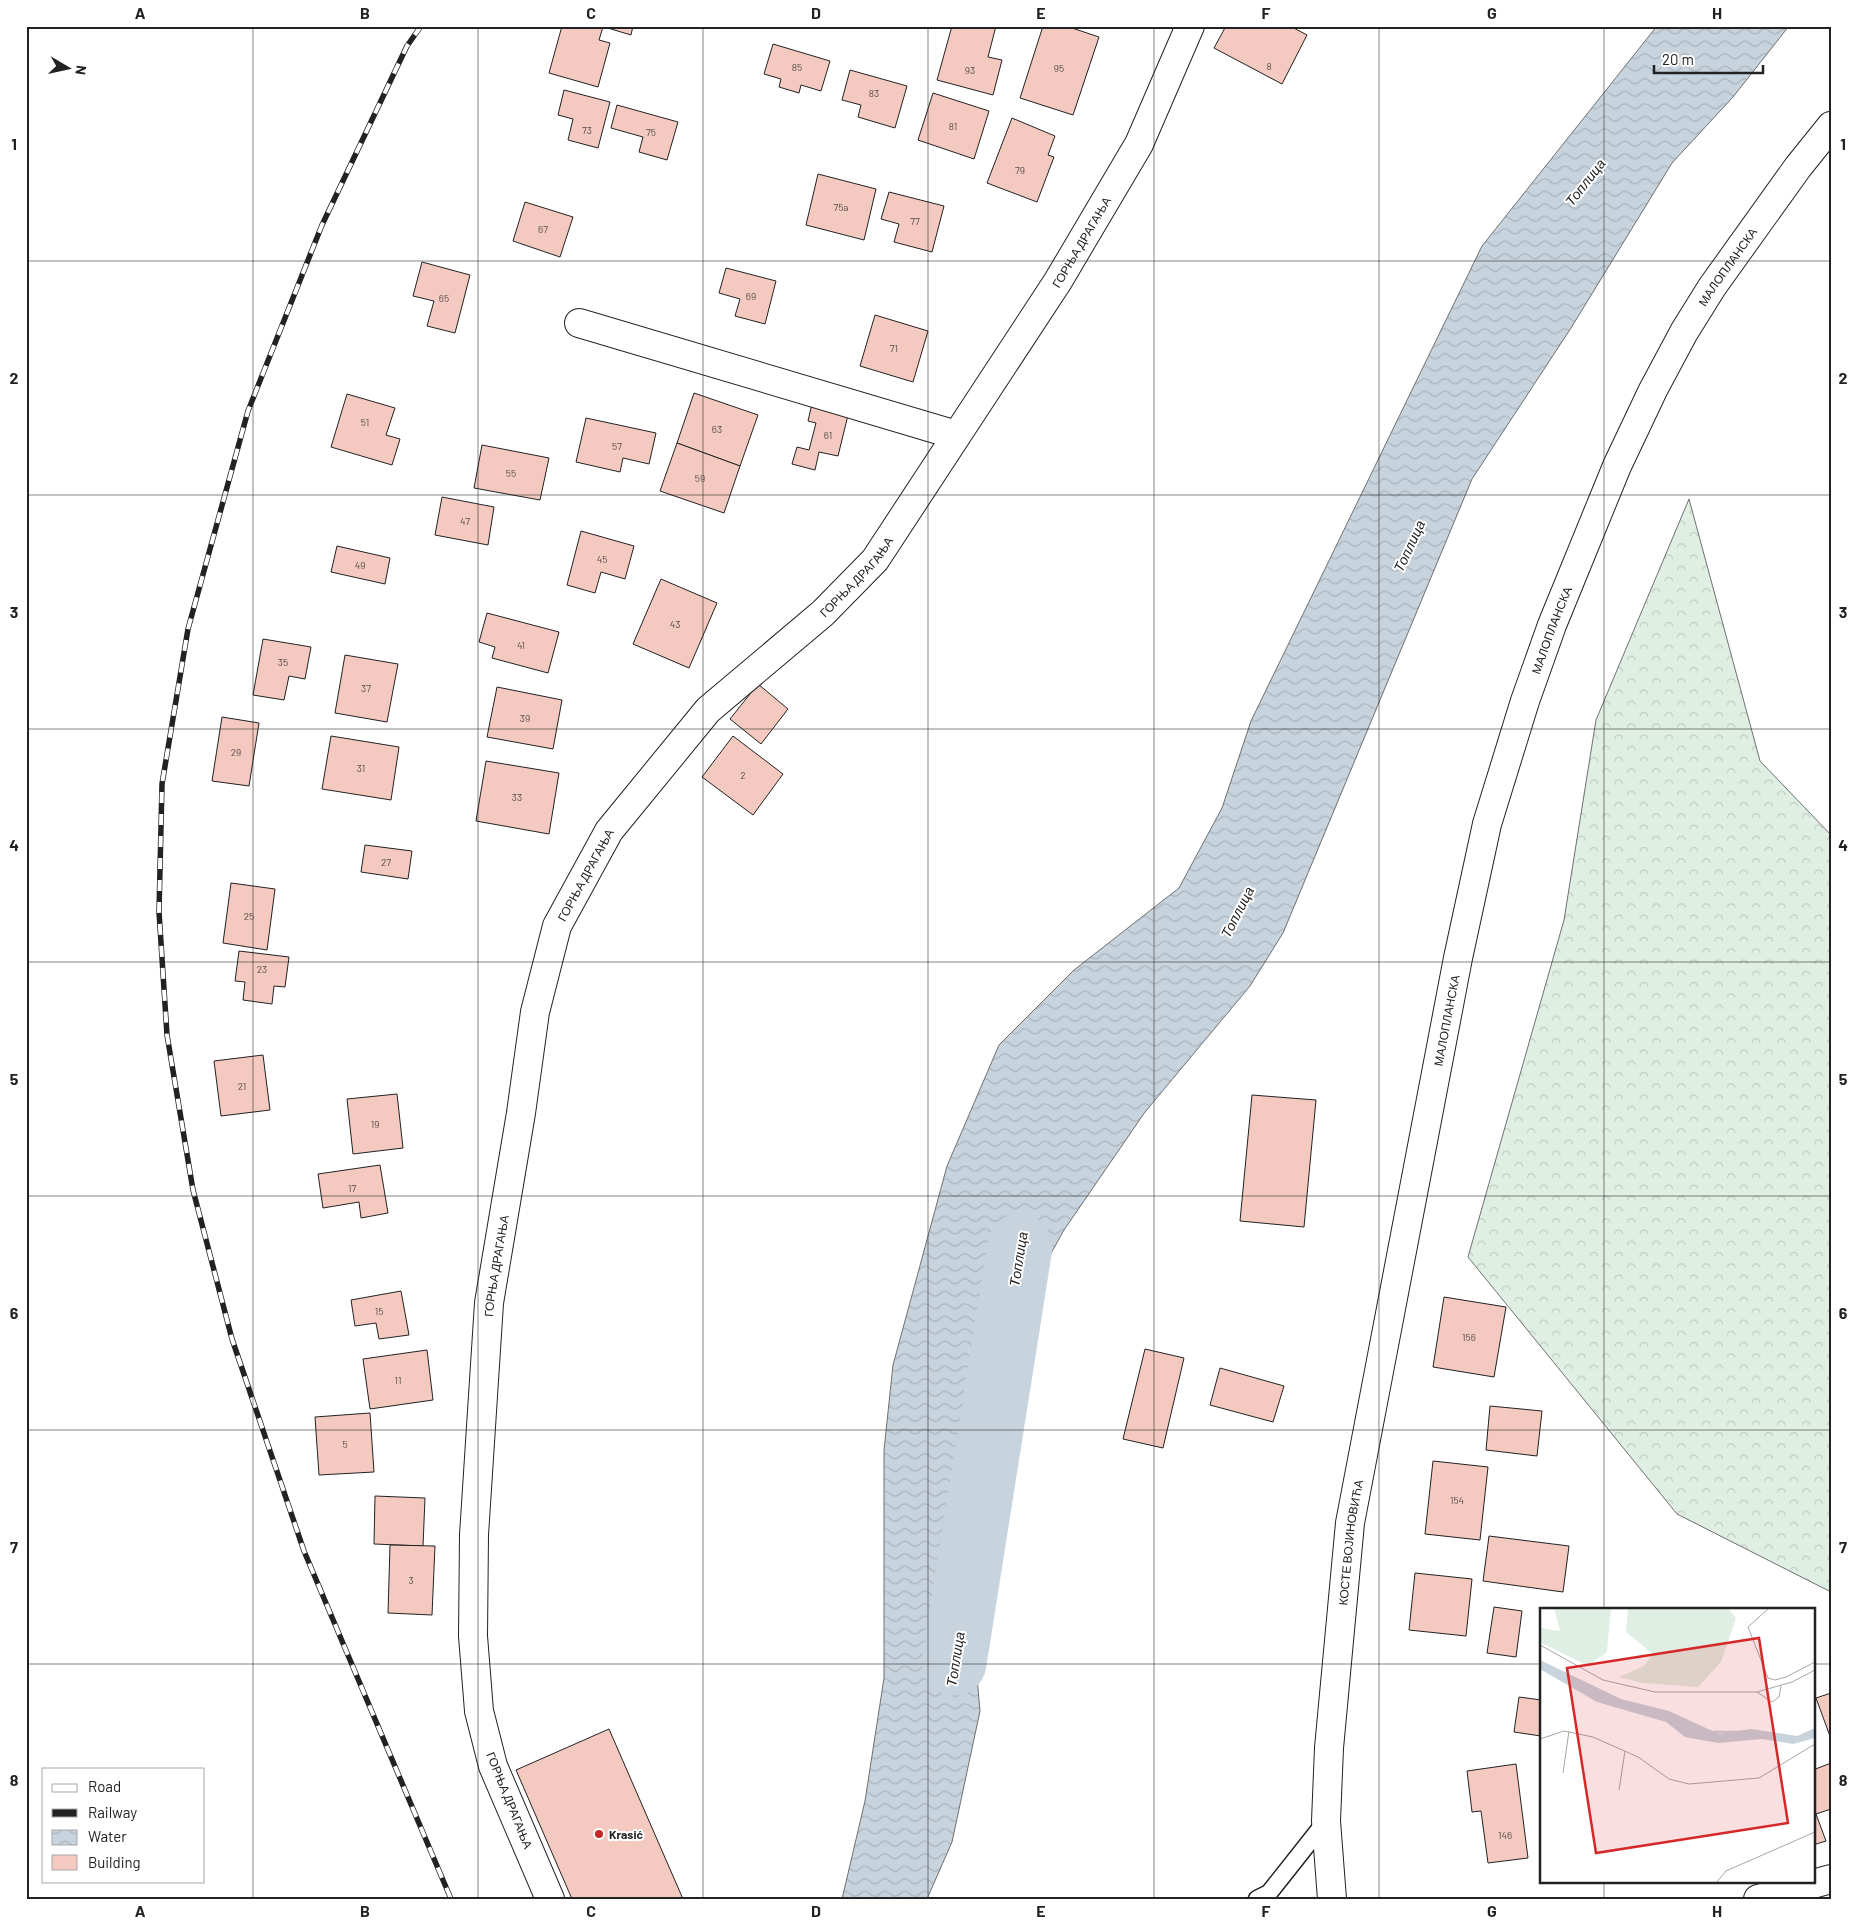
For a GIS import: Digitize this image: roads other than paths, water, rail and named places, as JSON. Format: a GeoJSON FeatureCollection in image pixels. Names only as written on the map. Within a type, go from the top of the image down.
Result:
{"type":"FeatureCollection","features":[{"type":"Feature","properties":{"kind":"street","name":"ГОРЊА ДРАГАЊА"},"geometry":{"type":"LineString","coordinates":[[550,1899],[493,1766],[479,1711],[473,1636],[474,1536],[489,1303],[521,1113],[535,1012],[557,926],[610,831],[708,710],[823,613],[875,560],[1058,282],[1139,144],[1190,26]]}},
{"type":"Feature","properties":{"kind":"street","name":"МАЛОПЛАНСКА"},"geometry":{"type":"LineString","coordinates":[[1415,1193],[1456,968],[1487,824],[1525,701],[1579,555],[1617,466],[1684,332],[1758,222],[1831,126]]}},
{"type":"Feature","properties":{"kind":"street"},"geometry":{"type":"LineString","coordinates":[[579,323],[956,435]]}},
{"type":"Feature","properties":{"kind":"street","name":"КОСТЕ ВОЈИНОВИЋА"},"geometry":{"type":"LineString","coordinates":[[1332,1899],[1326,1821],[1330,1739],[1350,1523],[1394,1290],[1415,1193]]}},
{"type":"Feature","properties":{"kind":"street"},"geometry":{"type":"LineString","coordinates":[[1758,1899],[1831,1879]]}},
{"type":"Feature","properties":{"kind":"lane"},"geometry":{"type":"LineString","coordinates":[[1258,1899],[1269,1893],[1326,1821]]}},
{"type":"Feature","properties":{"kind":"water"},"geometry":{"type":"Polygon","coordinates":[[[1657,26],[1789,26],[1733,97],[1672,163],[1571,328],[1472,479],[1283,933],[1250,986],[1145,1112],[1064,1230],[1019,1311],[980,1388],[961,1499],[980,1711],[952,1842],[927,1899],[842,1899],[865,1801],[884,1678],[884,1450],[893,1365],[947,1166],[999,1045],[1074,970],[1179,888],[1222,808],[1251,721],[1482,246],[1657,26]]]}},
{"type":"Feature","properties":{"kind":"waterway","name":"Топлица"},"geometry":{"type":"LineString","coordinates":[[954,1663],[1020,1246]]}},
{"type":"Feature","properties":{"kind":"railway"},"geometry":{"type":"LineString","coordinates":[[421,26],[407,46],[322,225],[248,411],[188,629],[162,784],[159,912],[167,1035],[193,1190],[232,1339],[304,1551],[451,1899]]}},
{"type":"Feature","properties":{"kind":"place","name":"Krasić"},"geometry":{"type":"Point","coordinates":[599,1834]}}]}
